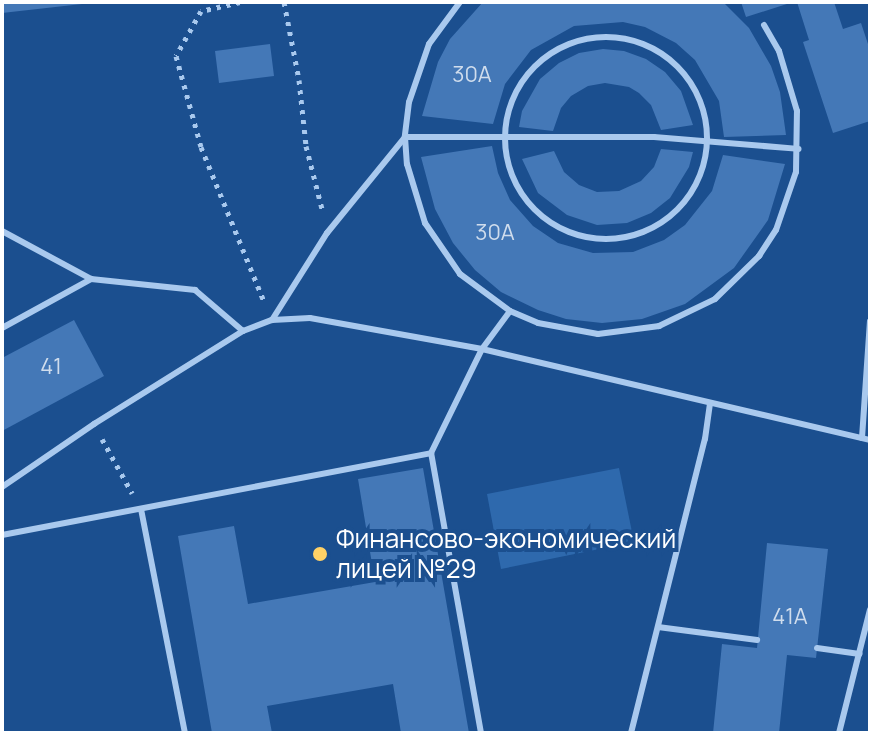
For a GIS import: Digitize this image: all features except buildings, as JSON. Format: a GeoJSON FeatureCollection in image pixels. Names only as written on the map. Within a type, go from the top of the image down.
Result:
{"type":"FeatureCollection","features":[{"type":"Feature","properties":{"kind":"lane"},"geometry":{"type":"LineString","coordinates":[[460,2],[429,44],[417,72],[405,137],[414,194],[441,250],[460,274],[510,311],[538,323],[598,334],[644,329],[688,315],[727,289],[759,256],[788,202],[799,149],[797,111],[790,80],[764,25]]}},
{"type":"Feature","properties":{"kind":"lane"},"geometry":{"type":"LineString","coordinates":[[618,37],[658,51],[688,80],[705,118],[707,141],[697,181],[672,214],[635,235],[594,238],[573,233],[537,212],[513,177],[505,137],[514,95],[540,61],[576,41],[618,37]]}},
{"type":"Feature","properties":{"kind":"lane"},"geometry":{"type":"LineString","coordinates":[[272,320],[327,233],[405,137]]}},
{"type":"Feature","properties":{"kind":"lane"},"geometry":{"type":"LineString","coordinates":[[405,137],[707,141],[799,149]]}},
{"type":"Feature","properties":{"kind":"lane"},"geometry":{"type":"LineString","coordinates":[[2,231],[91,279],[195,290],[243,331]]}},
{"type":"Feature","properties":{"kind":"lane"},"geometry":{"type":"LineString","coordinates":[[2,328],[91,279]]}},
{"type":"Feature","properties":{"kind":"lane"},"geometry":{"type":"LineString","coordinates":[[481,733],[431,453],[482,349],[510,311]]}},
{"type":"Feature","properties":{"kind":"lane"},"geometry":{"type":"LineString","coordinates":[[2,487],[94,424],[243,331],[272,320],[310,318],[482,349],[870,440]]}},
{"type":"Feature","properties":{"kind":"lane"},"geometry":{"type":"LineString","coordinates":[[862,438],[870,321]]}},
{"type":"Feature","properties":{"kind":"lane"},"geometry":{"type":"LineString","coordinates":[[631,733],[705,439],[710,403]]}},
{"type":"Feature","properties":{"kind":"lane"},"geometry":{"type":"LineString","coordinates":[[2,535],[431,453]]}},
{"type":"Feature","properties":{"kind":"lane"},"geometry":{"type":"LineString","coordinates":[[141,509],[185,733]]}},
{"type":"Feature","properties":{"kind":"lane"},"geometry":{"type":"LineString","coordinates":[[839,733],[870,610]]}},
{"type":"Feature","properties":{"kind":"lane"},"geometry":{"type":"LineString","coordinates":[[658,627],[757,640]]}},
{"type":"Feature","properties":{"kind":"lane"},"geometry":{"type":"LineString","coordinates":[[817,648],[860,654]]}},
{"type":"Feature","properties":{"kind":"path"},"geometry":{"type":"LineString","coordinates":[[240,2],[201,11],[176,56],[201,147],[272,320]]}},
{"type":"Feature","properties":{"kind":"path"},"geometry":{"type":"LineString","coordinates":[[284,2],[299,80],[306,146],[327,233]]}},
{"type":"Feature","properties":{"kind":"path"},"geometry":{"type":"LineString","coordinates":[[94,424],[141,509]]}},
{"type":"Feature","properties":{"kind":"shaded area"},"geometry":{"type":"Polygon","coordinates":[[[619,468],[634,542],[501,569],[487,494],[619,468]]]}},
{"type":"Feature","properties":{"kind":"place","name":"Финансово-экономический лицей №29"},"geometry":{"type":"Point","coordinates":[320,554]}}]}
